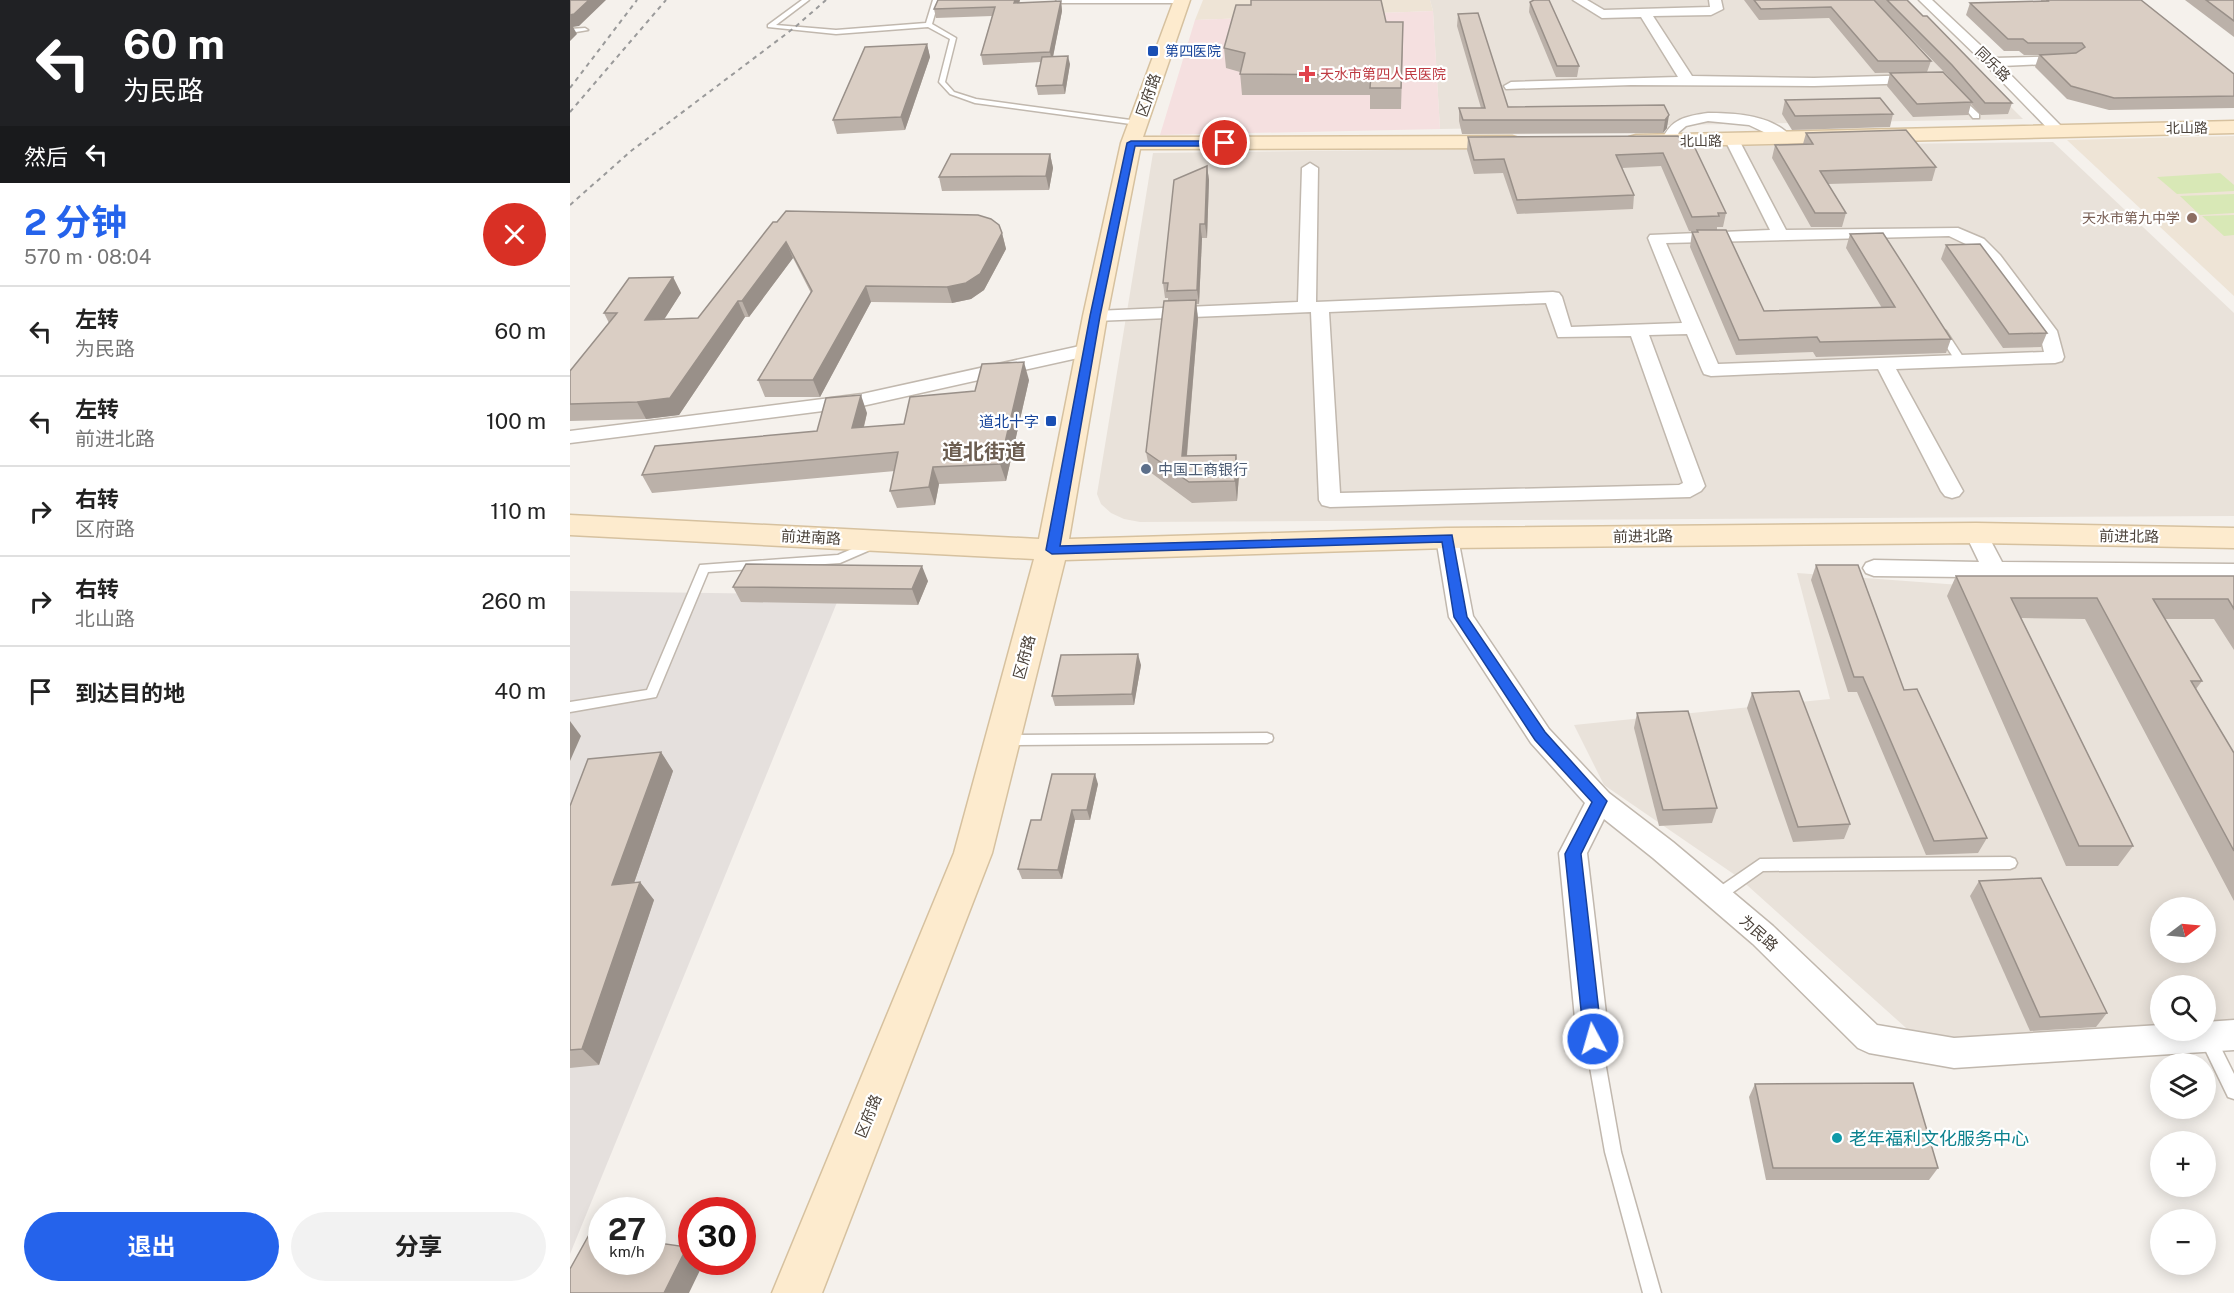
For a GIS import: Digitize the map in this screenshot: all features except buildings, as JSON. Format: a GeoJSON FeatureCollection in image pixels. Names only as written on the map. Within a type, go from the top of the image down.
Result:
{"type":"FeatureCollection","features":[{"type":"Feature","properties":{"kind":"main road","name":"区府路"},"geometry":{"type":"LineString","coordinates":[[797,1293],[973,853],[1052,550],[1095,316],[1135,133],[1182,0]]}},
{"type":"Feature","properties":{"kind":"main road","name":"北山路"},"geometry":{"type":"LineString","coordinates":[[1621,141],[2234,127]]}},
{"type":"Feature","properties":{"kind":"main road"},"geometry":{"type":"LineString","coordinates":[[1135,133],[1526,142]]}},
{"type":"Feature","properties":{"kind":"main road","name":"前进南路"},"geometry":{"type":"LineString","coordinates":[[570,525],[1052,550]]}},
{"type":"Feature","properties":{"kind":"main road","name":"前进北路"},"geometry":{"type":"LineString","coordinates":[[1052,550],[1447,538],[1976,533],[2234,538]]}},
{"type":"Feature","properties":{"kind":"street"},"geometry":{"type":"LineString","coordinates":[[1579,0],[1602,14],[1645,13],[1666,17],[1717,9],[1715,0]]}},
{"type":"Feature","properties":{"kind":"street","name":"同乐路"},"geometry":{"type":"LineString","coordinates":[[1925,0],[1991,62],[2058,131]]}},
{"type":"Feature","properties":{"kind":"street"},"geometry":{"type":"LineString","coordinates":[[1645,13],[1696,78],[1717,117]]}},
{"type":"Feature","properties":{"kind":"street"},"geometry":{"type":"LineString","coordinates":[[1991,62],[2071,59]]}},
{"type":"Feature","properties":{"kind":"street"},"geometry":{"type":"LineString","coordinates":[[1511,86],[1696,78],[1814,82],[1929,79]]}},
{"type":"Feature","properties":{"kind":"street"},"geometry":{"type":"LineString","coordinates":[[1669,141],[1670,133],[1676,126],[1689,120],[1717,117],[1743,119],[1761,124],[1775,130],[1785,138]]}},
{"type":"Feature","properties":{"kind":"street"},"geometry":{"type":"LineString","coordinates":[[1732,140],[1780,235]]}},
{"type":"Feature","properties":{"kind":"street"},"geometry":{"type":"LineString","coordinates":[[1310,168],[1314,307],[1330,500],[1683,492],[1694,486],[1638,330]]}},
{"type":"Feature","properties":{"kind":"street"},"geometry":{"type":"LineString","coordinates":[[1952,231],[1978,243],[1994,259],[2048,331],[2055,357],[1711,370],[1656,238],[1780,235],[1881,238],[1952,231]]}},
{"type":"Feature","properties":{"kind":"street"},"geometry":{"type":"LineString","coordinates":[[1095,316],[1553,297],[1564,333],[1694,328]]}},
{"type":"Feature","properties":{"kind":"street"},"geometry":{"type":"LineString","coordinates":[[570,437],[862,400],[1089,350]]}},
{"type":"Feature","properties":{"kind":"street"},"geometry":{"type":"LineString","coordinates":[[1884,363],[1952,491]]}},
{"type":"Feature","properties":{"kind":"street"},"geometry":{"type":"LineString","coordinates":[[1976,533],[1995,570]]}},
{"type":"Feature","properties":{"kind":"street","name":"为民路"},"geometry":{"type":"LineString","coordinates":[[1447,538],[1461,617],[1540,736],[1600,801],[1663,850],[1763,935],[1869,1038],[1954,1053],[2220,1035]]}},
{"type":"Feature","properties":{"kind":"street"},"geometry":{"type":"LineString","coordinates":[[1874,568],[2234,572]]}},
{"type":"Feature","properties":{"kind":"street"},"geometry":{"type":"LineString","coordinates":[[1593,1039],[1573,854],[1600,801]]}},
{"type":"Feature","properties":{"kind":"lane"},"geometry":{"type":"LineString","coordinates":[[806,0],[770,26],[836,32],[929,25],[953,38],[942,82],[952,93],[975,101],[1049,112],[1135,133]]}},
{"type":"Feature","properties":{"kind":"lane"},"geometry":{"type":"LineString","coordinates":[[929,25],[936,0]]}},
{"type":"Feature","properties":{"kind":"lane"},"geometry":{"type":"LineString","coordinates":[[1057,2],[1182,0]]}},
{"type":"Feature","properties":{"kind":"lane"},"geometry":{"type":"LineString","coordinates":[[570,31],[585,30]]}},
{"type":"Feature","properties":{"kind":"lane"},"geometry":{"type":"LineString","coordinates":[[1954,93],[1976,116]]}},
{"type":"Feature","properties":{"kind":"lane"},"geometry":{"type":"LineString","coordinates":[[1935,321],[1960,360]]}},
{"type":"Feature","properties":{"kind":"lane"},"geometry":{"type":"LineString","coordinates":[[570,707],[652,694],[704,568],[840,559],[880,541]]}},
{"type":"Feature","properties":{"kind":"lane"},"geometry":{"type":"LineString","coordinates":[[1003,740],[1267,738]]}},
{"type":"Feature","properties":{"kind":"lane"},"geometry":{"type":"LineString","coordinates":[[1717,896],[1760,866],[2010,863]]}},
{"type":"Feature","properties":{"kind":"lane"},"geometry":{"type":"LineString","coordinates":[[2220,1035],[2234,1091]]}},
{"type":"Feature","properties":{"kind":"lane"},"geometry":{"type":"LineString","coordinates":[[1593,1039],[1612,1152],[1652,1293]]}},
{"type":"Feature","properties":{"kind":"shaded area"},"geometry":{"type":"Polygon","coordinates":[[[1203,0],[1430,0],[1433,11],[1195,20],[1203,0]]]}},
{"type":"Feature","properties":{"kind":"shaded area"},"geometry":{"type":"Polygon","coordinates":[[[1430,0],[1903,0],[2023,119],[1440,129],[1433,11],[1430,0]]]}},
{"type":"Feature","properties":{"kind":"shaded area","name":"天水市第四人民医院"},"geometry":{"type":"Polygon","coordinates":[[[1433,11],[1440,129],[1160,135],[1195,20],[1433,11]]]}},
{"type":"Feature","properties":{"kind":"shaded area","name":"天水市第九中学"},"geometry":{"type":"Polygon","coordinates":[[[2234,136],[2234,296],[2067,140],[2234,136]]]}},
{"type":"Feature","properties":{"kind":"shaded area"},"geometry":{"type":"Polygon","coordinates":[[[2053,142],[2234,313],[2234,516],[1140,522],[1124,519],[1111,513],[1101,504],[1097,494],[1153,153],[2053,142]]]}},
{"type":"Feature","properties":{"kind":"shaded area"},"geometry":{"type":"Polygon","coordinates":[[[1797,573],[2001,588],[2234,584],[2234,1026],[2216,1027],[2216,975],[2150,975],[2150,1031],[2011,1042],[1915,1036],[1738,877],[1604,785],[1574,725],[1830,699],[1797,573]]]}},
{"type":"Feature","properties":{"kind":"shaded area"},"geometry":{"type":"Polygon","coordinates":[[[570,591],[840,595],[593,1197],[588,1197],[588,1210],[570,1254],[570,591]]]}},
{"type":"Feature","properties":{"kind":"green space"},"geometry":{"type":"Polygon","coordinates":[[[2220,173],[2234,185],[2234,191],[2177,194],[2157,177],[2220,173]]]}},
{"type":"Feature","properties":{"kind":"green space"},"geometry":{"type":"Polygon","coordinates":[[[2234,194],[2234,213],[2200,215],[2180,196],[2234,194]]]}},
{"type":"Feature","properties":{"kind":"green space"},"geometry":{"type":"Polygon","coordinates":[[[2234,215],[2234,235],[2224,236],[2202,216],[2234,215]]]}},
{"type":"Feature","properties":{"kind":"railway"},"geometry":{"type":"LineString","coordinates":[[570,88],[637,0]]}},
{"type":"Feature","properties":{"kind":"railway"},"geometry":{"type":"LineString","coordinates":[[570,112],[666,0]]}},
{"type":"Feature","properties":{"kind":"railway"},"geometry":{"type":"LineString","coordinates":[[570,205],[631,151],[794,28],[826,0]]}},
{"type":"Feature","properties":{"kind":"place","name":"第四医院"},"geometry":{"type":"Point","coordinates":[1153,51]}},
{"type":"Feature","properties":{"kind":"place","name":"天水市第四人民医院"},"geometry":{"type":"Point","coordinates":[1307,74]}},
{"type":"Feature","properties":{"kind":"place","name":"天水市第九中学"},"geometry":{"type":"Point","coordinates":[2192,218]}},
{"type":"Feature","properties":{"kind":"place","name":"道北十字"},"geometry":{"type":"Point","coordinates":[1051,421]}},
{"type":"Feature","properties":{"kind":"place","name":"中国工商银行"},"geometry":{"type":"Point","coordinates":[1146,469]}},
{"type":"Feature","properties":{"kind":"place","name":"老年福利文化服务中心"},"geometry":{"type":"Point","coordinates":[1837,1138]}},
{"type":"Feature","properties":{"kind":"district","name":"道北街道"},"geometry":{"type":"Point","coordinates":[984,451]}},
{"type":"Feature","properties":{"kind":"route"},"geometry":{"type":"LineString","coordinates":[[1225,143],[1131,143],[1095,316],[1052,550],[1447,538],[1461,617],[1540,736],[1600,801],[1573,854],[1593,1039]]}}]}
